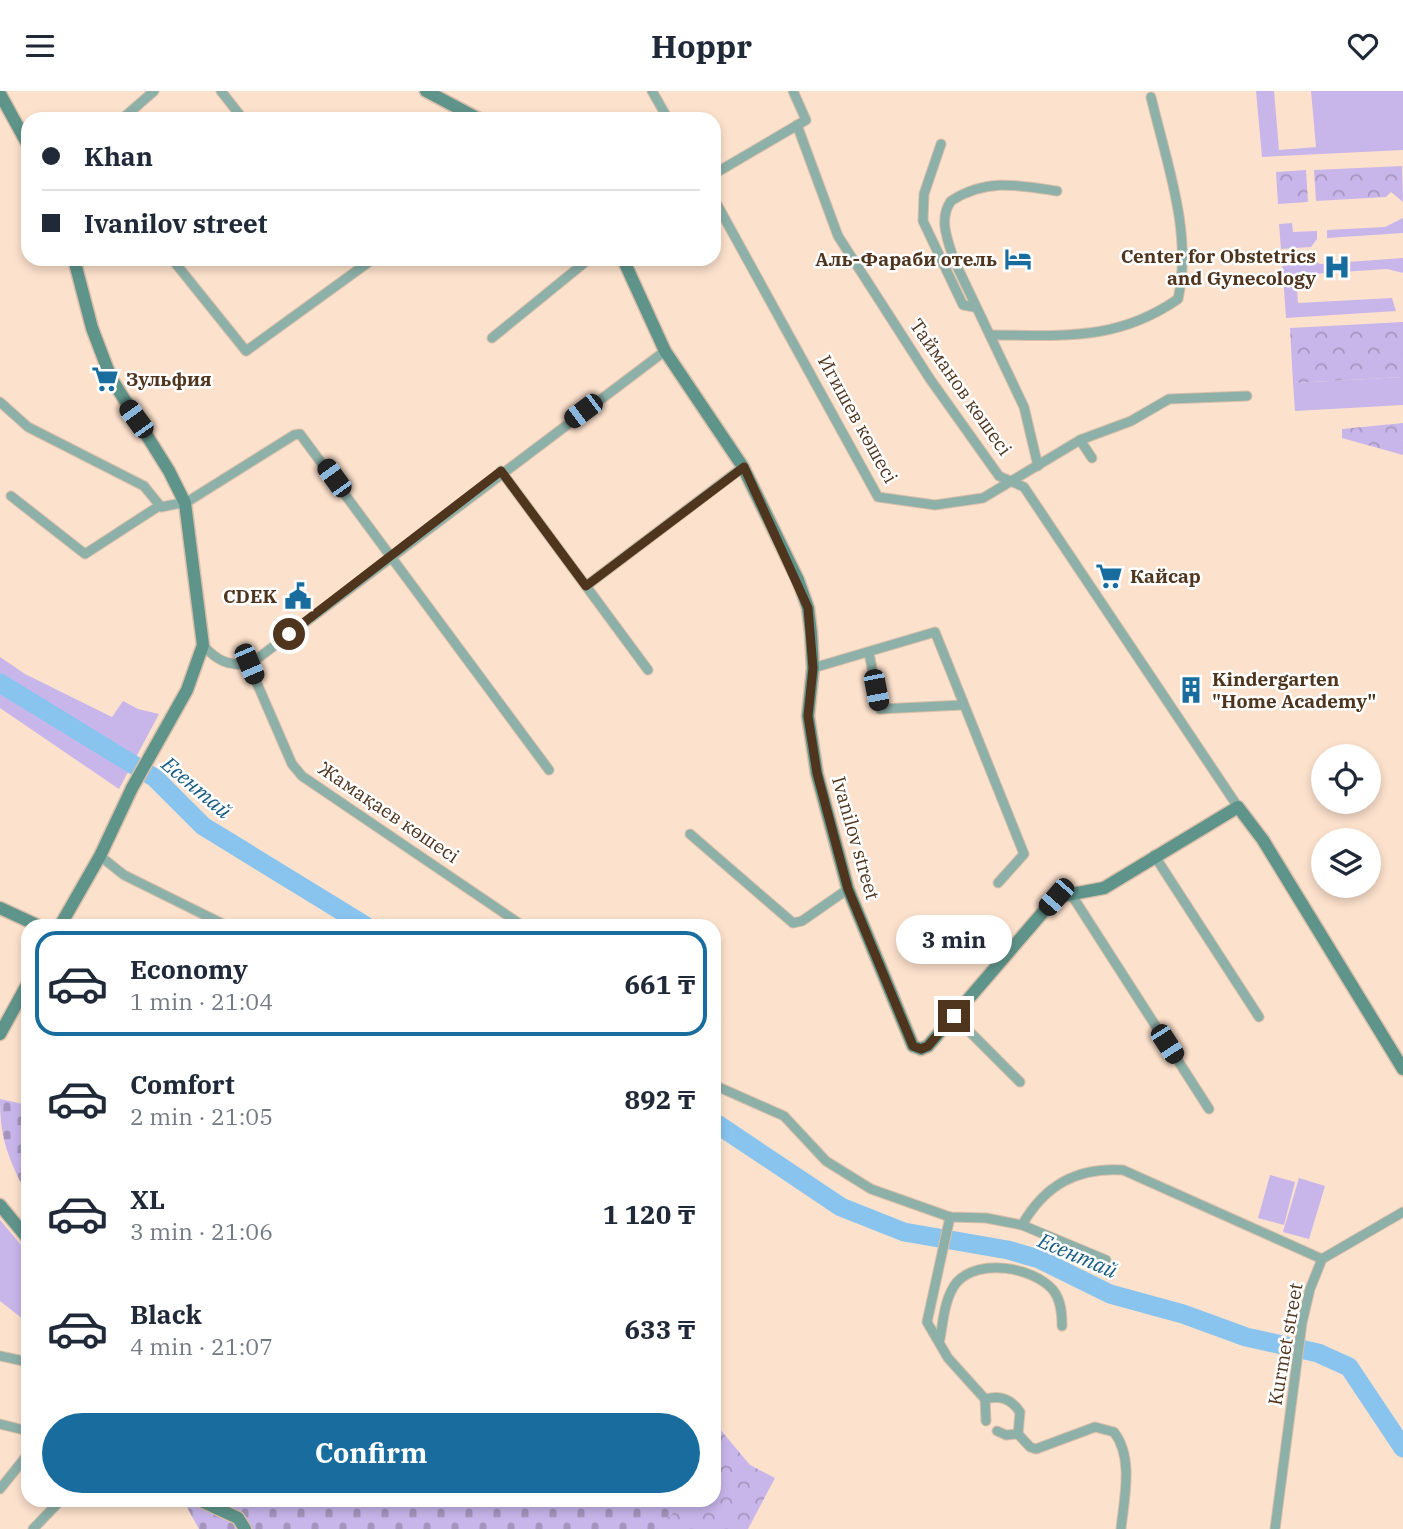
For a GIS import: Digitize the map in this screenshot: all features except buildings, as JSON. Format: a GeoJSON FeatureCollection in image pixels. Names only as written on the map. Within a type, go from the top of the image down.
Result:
{"type":"FeatureCollection","features":[{"type":"Feature","properties":{"kind":"street"},"geometry":{"type":"LineString","coordinates":[[130,112],[154,91]]}},
{"type":"Feature","properties":{"kind":"street"},"geometry":{"type":"LineString","coordinates":[[221,91],[238,112]]}},
{"type":"Feature","properties":{"kind":"street"},"geometry":{"type":"LineString","coordinates":[[426,91],[466,112]]}},
{"type":"Feature","properties":{"kind":"street"},"geometry":{"type":"LineString","coordinates":[[653,91],[664,112]]}},
{"type":"Feature","properties":{"kind":"street","name":"Тайманов көшесі"},"geometry":{"type":"LineString","coordinates":[[793,91],[806,120],[797,125],[838,236],[938,390],[999,476],[1024,487],[1262,841],[1403,1069]]}},
{"type":"Feature","properties":{"kind":"street"},"geometry":{"type":"LineString","coordinates":[[0,94],[21,132]]}},
{"type":"Feature","properties":{"kind":"street"},"geometry":{"type":"LineString","coordinates":[[990,335],[1113,331],[1154,315],[1178,299],[1184,271],[1177,209],[1151,97]]}},
{"type":"Feature","properties":{"kind":"street"},"geometry":{"type":"LineString","coordinates":[[721,170],[797,125]]}},
{"type":"Feature","properties":{"kind":"street"},"geometry":{"type":"LineString","coordinates":[[941,144],[922,203],[923,221],[963,305],[974,307]]}},
{"type":"Feature","properties":{"kind":"street"},"geometry":{"type":"LineString","coordinates":[[1038,466],[1024,407],[974,307],[947,237],[946,208],[951,201],[978,186],[994,184],[1058,191]]}},
{"type":"Feature","properties":{"kind":"street","name":"Игишев көшесі"},"geometry":{"type":"LineString","coordinates":[[721,212],[878,497],[935,505],[958,504],[983,498],[1080,440],[1131,421],[1169,399],[1247,396]]}},
{"type":"Feature","properties":{"kind":"street"},"geometry":{"type":"LineString","coordinates":[[64,919],[187,690],[202,645],[185,503],[169,471],[111,378],[93,328],[76,266]]}},
{"type":"Feature","properties":{"kind":"street"},"geometry":{"type":"LineString","coordinates":[[178,266],[246,351],[363,266]]}},
{"type":"Feature","properties":{"kind":"street"},"geometry":{"type":"LineString","coordinates":[[492,338],[580,266]]}},
{"type":"Feature","properties":{"kind":"street","name":"Ivanilov street"},"geometry":{"type":"LineString","coordinates":[[626,266],[665,351],[744,467],[808,608],[813,668],[808,716],[817,773],[848,889],[913,1046],[921,1049],[928,1046],[1056,897],[1104,888],[1154,855],[1238,807]]}},
{"type":"Feature","properties":{"kind":"street"},"geometry":{"type":"LineString","coordinates":[[202,645],[215,659],[231,665],[249,664],[391,559],[501,471],[665,351]]}},
{"type":"Feature","properties":{"kind":"street"},"geometry":{"type":"LineString","coordinates":[[0,403],[28,427],[144,486],[160,506]]}},
{"type":"Feature","properties":{"kind":"street"},"geometry":{"type":"LineString","coordinates":[[11,496],[85,554],[160,506],[185,503],[294,435],[300,434],[549,770]]}},
{"type":"Feature","properties":{"kind":"street"},"geometry":{"type":"LineString","coordinates":[[1080,440],[1091,458]]}},
{"type":"Feature","properties":{"kind":"street"},"geometry":{"type":"LineString","coordinates":[[586,586],[744,467]]}},
{"type":"Feature","properties":{"kind":"street"},"geometry":{"type":"LineString","coordinates":[[501,471],[648,670]]}},
{"type":"Feature","properties":{"kind":"street"},"geometry":{"type":"LineString","coordinates":[[813,668],[935,632],[1024,855],[998,883]]}},
{"type":"Feature","properties":{"kind":"street"},"geometry":{"type":"LineString","coordinates":[[869,653],[880,709],[963,705]]}},
{"type":"Feature","properties":{"kind":"street","name":"Жамақаев көшесі"},"geometry":{"type":"LineString","coordinates":[[249,664],[292,764],[302,776],[513,919]]}},
{"type":"Feature","properties":{"kind":"street"},"geometry":{"type":"LineString","coordinates":[[690,834],[793,923],[802,921],[848,889]]}},
{"type":"Feature","properties":{"kind":"street"},"geometry":{"type":"LineString","coordinates":[[1154,855],[1259,1017]]}},
{"type":"Feature","properties":{"kind":"street"},"geometry":{"type":"LineString","coordinates":[[100,856],[124,875],[213,919]]}},
{"type":"Feature","properties":{"kind":"street"},"geometry":{"type":"LineString","coordinates":[[1071,894],[1209,1109]]}},
{"type":"Feature","properties":{"kind":"street"},"geometry":{"type":"LineString","coordinates":[[0,908],[24,919]]}},
{"type":"Feature","properties":{"kind":"street"},"geometry":{"type":"LineString","coordinates":[[0,1034],[21,996]]}},
{"type":"Feature","properties":{"kind":"street"},"geometry":{"type":"LineString","coordinates":[[954,1016],[1020,1082]]}},
{"type":"Feature","properties":{"kind":"street"},"geometry":{"type":"LineString","coordinates":[[721,1088],[784,1116],[826,1161],[848,1177],[904,1203],[950,1217],[986,1218],[1022,1225],[1105,1260]]}},
{"type":"Feature","properties":{"kind":"street"},"geometry":{"type":"LineString","coordinates":[[1022,1225],[1033,1206],[1068,1177],[1090,1170],[1123,1170],[1322,1259],[1403,1212]]}},
{"type":"Feature","properties":{"kind":"street"},"geometry":{"type":"LineString","coordinates":[[0,1205],[21,1230]]}},
{"type":"Feature","properties":{"kind":"street"},"geometry":{"type":"LineString","coordinates":[[950,1217],[927,1322],[940,1339],[948,1358],[985,1399],[986,1421]]}},
{"type":"Feature","properties":{"kind":"street","name":"Kurmet street"},"geometry":{"type":"LineString","coordinates":[[1275,1529],[1301,1333],[1310,1290],[1322,1259]]}},
{"type":"Feature","properties":{"kind":"street"},"geometry":{"type":"LineString","coordinates":[[940,1339],[951,1291],[957,1282],[966,1275],[988,1268],[1009,1270],[1046,1283],[1060,1304],[1062,1326]]}},
{"type":"Feature","properties":{"kind":"street"},"geometry":{"type":"LineString","coordinates":[[0,1356],[21,1360]]}},
{"type":"Feature","properties":{"kind":"street"},"geometry":{"type":"LineString","coordinates":[[985,1399],[1004,1398],[1014,1403],[1020,1412],[1018,1434],[1030,1447],[1036,1449],[1096,1427],[1114,1432],[1123,1447],[1125,1461],[1121,1529]]}},
{"type":"Feature","properties":{"kind":"street"},"geometry":{"type":"LineString","coordinates":[[0,1424],[21,1429]]}},
{"type":"Feature","properties":{"kind":"street"},"geometry":{"type":"LineString","coordinates":[[997,1431],[1006,1435],[1018,1434]]}},
{"type":"Feature","properties":{"kind":"street"},"geometry":{"type":"LineString","coordinates":[[0,1489],[21,1463]]}},
{"type":"Feature","properties":{"kind":"street"},"geometry":{"type":"LineString","coordinates":[[33,1529],[54,1507]]}},
{"type":"Feature","properties":{"kind":"street"},"geometry":{"type":"LineString","coordinates":[[214,1507],[238,1518],[245,1529]]}},
{"type":"Feature","properties":{"kind":"green space"},"geometry":{"type":"Polygon","coordinates":[[[1256,91],[1274,91],[1279,150],[1316,147],[1311,91],[1403,91],[1403,150],[1262,157],[1256,91]]]}},
{"type":"Feature","properties":{"kind":"green space"},"geometry":{"type":"Polygon","coordinates":[[[1402,166],[1403,202],[1391,192],[1386,197],[1316,201],[1314,170],[1402,166]]]}},
{"type":"Feature","properties":{"kind":"green space"},"geometry":{"type":"Polygon","coordinates":[[[1306,170],[1308,202],[1278,204],[1276,172],[1306,170]]]}},
{"type":"Feature","properties":{"kind":"green space"},"geometry":{"type":"Polygon","coordinates":[[[1403,218],[1403,233],[1327,238],[1327,230],[1385,227],[1403,218]]]}},
{"type":"Feature","properties":{"kind":"green space"},"geometry":{"type":"Polygon","coordinates":[[[1292,223],[1293,232],[1317,231],[1317,239],[1311,247],[1281,249],[1279,224],[1292,223]]]}},
{"type":"Feature","properties":{"kind":"green space"},"geometry":{"type":"Polygon","coordinates":[[[1311,258],[1320,264],[1403,258],[1403,273],[1387,269],[1296,275],[1298,303],[1392,298],[1396,311],[1286,318],[1282,260],[1311,258]]]}},
{"type":"Feature","properties":{"kind":"green space"},"geometry":{"type":"Polygon","coordinates":[[[1403,322],[1403,377],[1293,383],[1290,328],[1403,322]]]}},
{"type":"Feature","properties":{"kind":"green space"},"geometry":{"type":"Polygon","coordinates":[[[1403,377],[1403,405],[1295,411],[1293,383],[1403,377]]]}},
{"type":"Feature","properties":{"kind":"green space"},"geometry":{"type":"Polygon","coordinates":[[[1403,423],[1403,455],[1342,438],[1342,429],[1403,423]]]}},
{"type":"Feature","properties":{"kind":"green space"},"geometry":{"type":"Polygon","coordinates":[[[0,657],[25,674],[112,717],[123,701],[138,709],[159,714],[119,789],[0,708],[0,657]]]}},
{"type":"Feature","properties":{"kind":"green space"},"geometry":{"type":"Polygon","coordinates":[[[0,1099],[21,1104],[21,1182],[7,1150],[0,1099]]]}},
{"type":"Feature","properties":{"kind":"green space"},"geometry":{"type":"Polygon","coordinates":[[[1270,1175],[1295,1182],[1284,1225],[1258,1218],[1270,1175]]]}},
{"type":"Feature","properties":{"kind":"green space"},"geometry":{"type":"Polygon","coordinates":[[[1299,1178],[1325,1186],[1309,1239],[1283,1232],[1299,1178]]]}},
{"type":"Feature","properties":{"kind":"green space"},"geometry":{"type":"Polygon","coordinates":[[[0,1220],[21,1245],[21,1318],[0,1301],[0,1220]]]}},
{"type":"Feature","properties":{"kind":"green space"},"geometry":{"type":"Polygon","coordinates":[[[721,1430],[750,1465],[775,1478],[748,1529],[652,1529],[588,1507],[721,1507],[721,1430]]]}},
{"type":"Feature","properties":{"kind":"green space"},"geometry":{"type":"Polygon","coordinates":[[[187,1507],[680,1507],[656,1529],[199,1529],[187,1507]]]}},
{"type":"Feature","properties":{"kind":"waterway","name":"Есентай"},"geometry":{"type":"LineString","coordinates":[[0,683],[155,778],[203,826],[355,919]]}},
{"type":"Feature","properties":{"kind":"waterway","name":"Есентай"},"geometry":{"type":"LineString","coordinates":[[721,1127],[841,1207],[904,1232],[1008,1250],[1039,1259],[1110,1294],[1183,1314],[1246,1337],[1318,1353],[1349,1367],[1403,1448]]}},
{"type":"Feature","properties":{"kind":"place","name":"Аль-Фараби отель"},"geometry":{"type":"Point","coordinates":[1018,259]}},
{"type":"Feature","properties":{"kind":"place","name":"Center for Obstetrics and Gynecology"},"geometry":{"type":"Point","coordinates":[1337,267]}},
{"type":"Feature","properties":{"kind":"place","name":"Зульфия"},"geometry":{"type":"Point","coordinates":[105,379]}},
{"type":"Feature","properties":{"kind":"place","name":"Кайсар"},"geometry":{"type":"Point","coordinates":[1109,576]}},
{"type":"Feature","properties":{"kind":"place","name":"CDEK"},"geometry":{"type":"Point","coordinates":[298,596]}},
{"type":"Feature","properties":{"kind":"place","name":"Kindergarten \"Home Academy\""},"geometry":{"type":"Point","coordinates":[1191,690]}},
{"type":"Feature","properties":{"kind":"route"},"geometry":{"type":"LineString","coordinates":[[289,634],[391,559],[501,471],[586,586],[744,467],[798,580],[808,608],[813,668],[808,716],[817,773],[848,889],[913,1046],[921,1049],[928,1046],[954,1016]]}}]}
